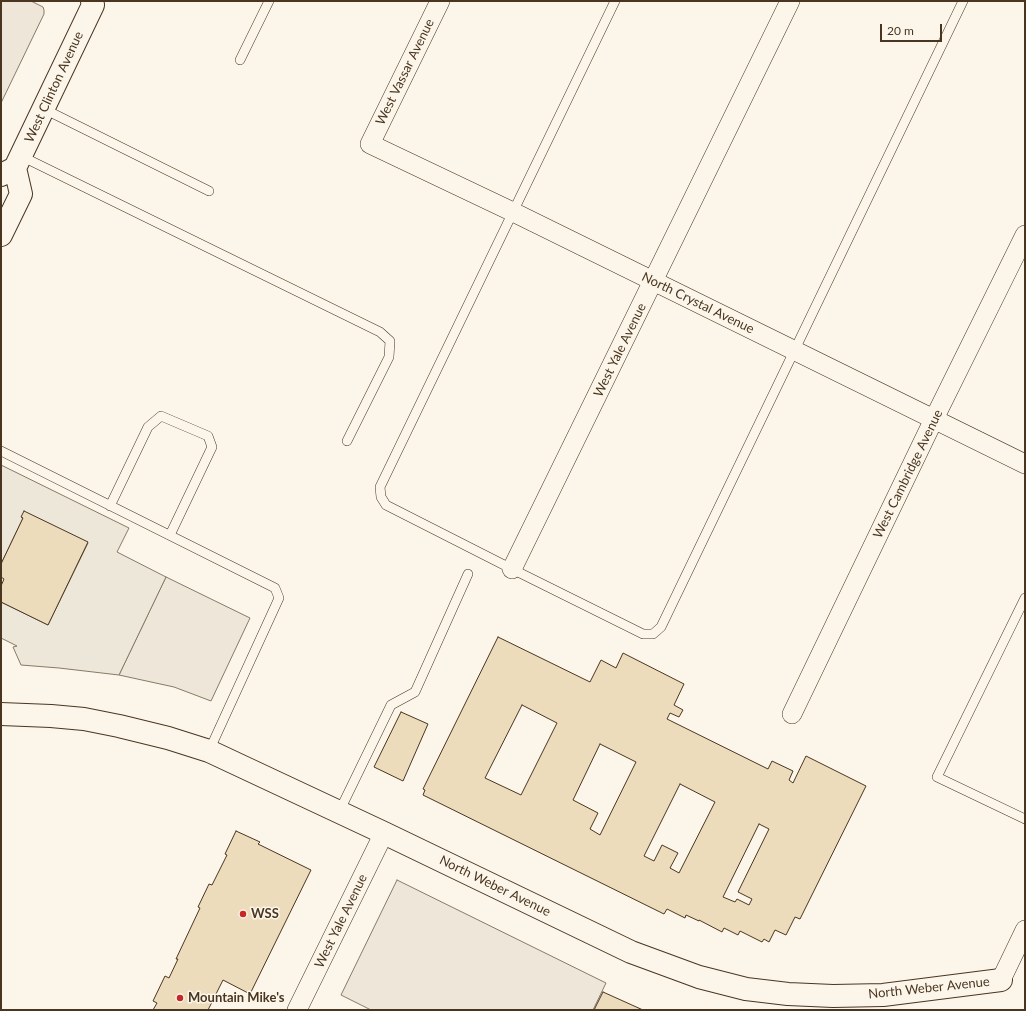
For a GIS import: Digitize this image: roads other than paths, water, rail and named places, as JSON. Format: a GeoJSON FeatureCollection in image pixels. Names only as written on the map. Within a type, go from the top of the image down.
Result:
{"type":"FeatureCollection","features":[{"type":"Feature","properties":{"kind":"main road","name":"West Clinton Avenue"},"geometry":{"type":"LineString","coordinates":[[13,166],[44,109],[93,2]]}},
{"type":"Feature","properties":{"kind":"main road"},"geometry":{"type":"LineString","coordinates":[[1,235],[21,194],[13,166]]}},
{"type":"Feature","properties":{"kind":"main road","name":"North Weber Avenue"},"geometry":{"type":"LineString","coordinates":[[1,714],[50,716],[98,722],[168,738],[209,751],[384,833],[631,952],[699,977],[746,989],[788,994],[834,996],[883,995],[1000,980]]}},
{"type":"Feature","properties":{"kind":"street","name":"West Vassar Avenue"},"geometry":{"type":"LineString","coordinates":[[370,144],[440,1]]}},
{"type":"Feature","properties":{"kind":"street","name":"West Yale Avenue"},"geometry":{"type":"LineString","coordinates":[[512,569],[790,1]]}},
{"type":"Feature","properties":{"kind":"street","name":"North Crystal Avenue"},"geometry":{"type":"LineString","coordinates":[[370,144],[513,212],[1025,464]]}},
{"type":"Feature","properties":{"kind":"street","name":"West Cambridge Avenue"},"geometry":{"type":"LineString","coordinates":[[792,714],[934,419],[1025,235]]}},
{"type":"Feature","properties":{"kind":"street","name":"West Yale Avenue"},"geometry":{"type":"LineString","coordinates":[[297,1010],[384,833]]}},
{"type":"Feature","properties":{"kind":"street"},"geometry":{"type":"LineString","coordinates":[[1000,980],[1025,930]]}},
{"type":"Feature","properties":{"kind":"lane"},"geometry":{"type":"LineString","coordinates":[[240,60],[269,1]]}},
{"type":"Feature","properties":{"kind":"lane"},"geometry":{"type":"LineString","coordinates":[[615,1],[380,487],[381,497],[386,505],[643,634],[653,634],[661,627],[793,350],[963,1]]}},
{"type":"Feature","properties":{"kind":"lane"},"geometry":{"type":"LineString","coordinates":[[44,109],[209,191]]}},
{"type":"Feature","properties":{"kind":"lane"},"geometry":{"type":"LineString","coordinates":[[13,166],[380,332],[390,342],[389,356],[347,441]]}},
{"type":"Feature","properties":{"kind":"lane"},"geometry":{"type":"LineString","coordinates":[[110,506],[148,427],[161,416],[208,436],[212,447],[170,535]]}},
{"type":"Feature","properties":{"kind":"lane"},"geometry":{"type":"LineString","coordinates":[[1,451],[275,588],[279,598],[209,751]]}},
{"type":"Feature","properties":{"kind":"lane"},"geometry":{"type":"LineString","coordinates":[[339,812],[391,705],[415,692],[468,574]]}},
{"type":"Feature","properties":{"kind":"lane"},"geometry":{"type":"LineString","coordinates":[[1025,598],[937,777],[1025,819]]}},
{"type":"Feature","properties":{"kind":"place","name":"WSS"},"geometry":{"type":"Point","coordinates":[243,914]}},
{"type":"Feature","properties":{"kind":"place","name":"Mountain Mike's"},"geometry":{"type":"Point","coordinates":[180,998]}}]}
